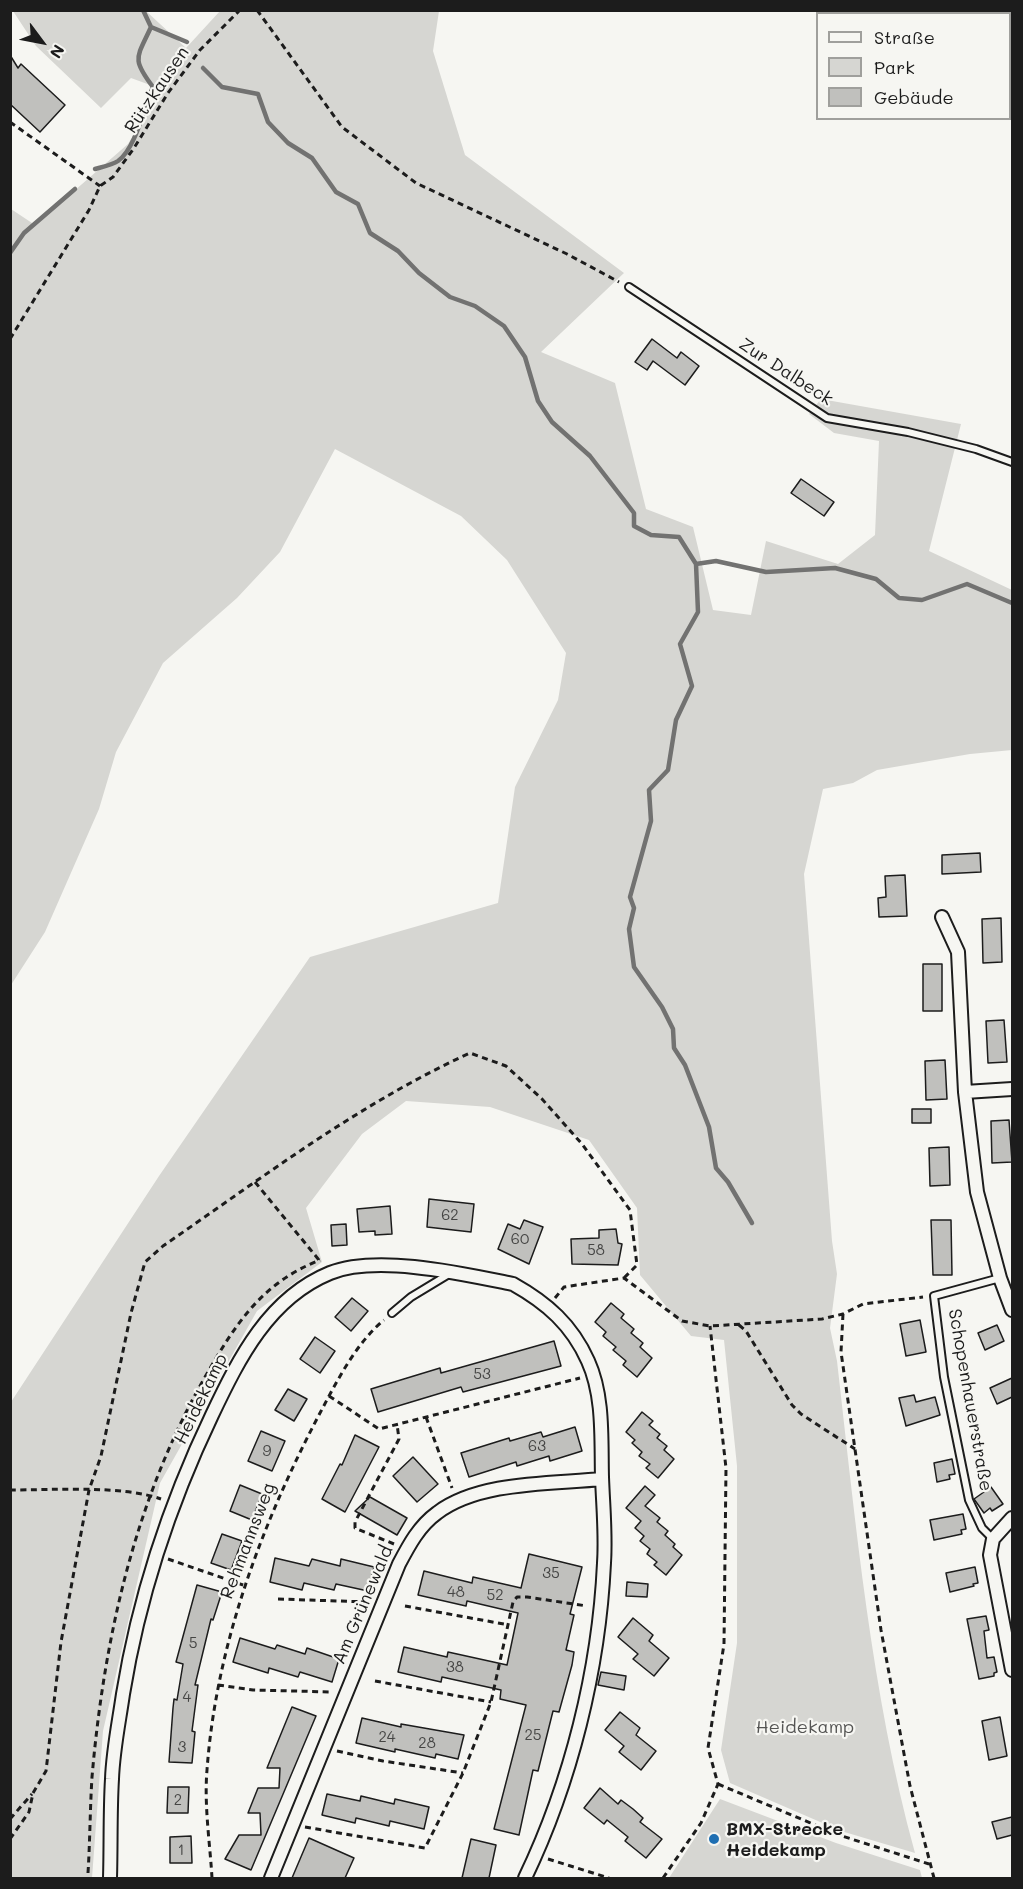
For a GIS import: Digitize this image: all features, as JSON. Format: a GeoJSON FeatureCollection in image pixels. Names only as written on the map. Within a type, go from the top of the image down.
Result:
{"type":"FeatureCollection","features":[{"type":"Feature","properties":{"kind":"street"},"geometry":{"type":"LineString","coordinates":[[942,917],[958,952],[965,1092],[976,1192],[1000,1278],[1012,1310]]}},
{"type":"Feature","properties":{"kind":"street"},"geometry":{"type":"LineString","coordinates":[[965,1092],[1012,1089]]}},
{"type":"Feature","properties":{"kind":"street","name":"Heidekamp"},"geometry":{"type":"LineString","coordinates":[[110,1878],[112,1778],[129,1651],[154,1555],[173,1503],[218,1401],[255,1334],[270,1314],[289,1298],[325,1275],[350,1266],[374,1264],[513,1284],[547,1306],[577,1340],[593,1375],[598,1397],[604,1563],[598,1628],[575,1736],[558,1796],[525,1878]]}},
{"type":"Feature","properties":{"kind":"street","name":"Am Grünewald"},"geometry":{"type":"LineString","coordinates":[[271,1878],[399,1564],[418,1532],[438,1512],[491,1490],[602,1479]]}},
{"type":"Feature","properties":{"kind":"street"},"geometry":{"type":"LineString","coordinates":[[1012,1518],[993,1539],[990,1555],[991,1571],[1012,1670]]}},
{"type":"Feature","properties":{"kind":"lane","name":"Zur Dalbeck"},"geometry":{"type":"LineString","coordinates":[[629,287],[827,418],[908,432],[976,449],[1012,462]]}},
{"type":"Feature","properties":{"kind":"lane"},"geometry":{"type":"LineString","coordinates":[[392,1313],[411,1297],[450,1274]]}},
{"type":"Feature","properties":{"kind":"lane"},"geometry":{"type":"LineString","coordinates":[[934,1296],[1000,1278]]}},
{"type":"Feature","properties":{"kind":"lane","name":"Schopenhauerstraße"},"geometry":{"type":"LineString","coordinates":[[934,1296],[944,1377],[969,1500],[982,1528],[993,1539]]}},
{"type":"Feature","properties":{"kind":"path","name":"Rützkausen"},"geometry":{"type":"LineString","coordinates":[[100,186],[112,177],[134,148],[168,93],[200,50],[240,10]]}},
{"type":"Feature","properties":{"kind":"path"},"geometry":{"type":"LineString","coordinates":[[257,10],[342,127],[406,176],[416,183],[567,254],[629,287]]}},
{"type":"Feature","properties":{"kind":"path"},"geometry":{"type":"LineString","coordinates":[[10,122],[100,186],[90,210],[10,339]]}},
{"type":"Feature","properties":{"kind":"path"},"geometry":{"type":"LineString","coordinates":[[10,1819],[33,1793],[46,1771],[62,1642],[89,1490],[101,1456],[131,1313],[145,1262],[163,1246],[255,1182],[414,1078],[470,1053],[506,1066],[542,1099],[582,1144],[630,1210],[637,1265],[624,1278],[564,1287],[547,1306]]}},
{"type":"Feature","properties":{"kind":"path"},"geometry":{"type":"LineString","coordinates":[[255,1182],[320,1260],[325,1275]]}},
{"type":"Feature","properties":{"kind":"path"},"geometry":{"type":"LineString","coordinates":[[624,1278],[682,1321],[710,1326],[822,1319],[843,1314],[863,1304],[934,1296]]}},
{"type":"Feature","properties":{"kind":"path","name":"Rehmannsweg"},"geometry":{"type":"LineString","coordinates":[[212,1878],[206,1772],[218,1685],[229,1635],[296,1461],[329,1396],[352,1359],[378,1325],[392,1313]]}},
{"type":"Feature","properties":{"kind":"path"},"geometry":{"type":"LineString","coordinates":[[843,1314],[841,1352],[881,1630],[910,1786],[934,1878]]}},
{"type":"Feature","properties":{"kind":"path"},"geometry":{"type":"LineString","coordinates":[[737,1324],[746,1331],[792,1406],[855,1449]]}},
{"type":"Feature","properties":{"kind":"path"},"geometry":{"type":"LineString","coordinates":[[663,1878],[701,1822],[718,1784],[708,1748],[724,1644],[726,1468],[710,1326]]}},
{"type":"Feature","properties":{"kind":"path"},"geometry":{"type":"LineString","coordinates":[[329,1396],[379,1429],[593,1375]]}},
{"type":"Feature","properties":{"kind":"path"},"geometry":{"type":"LineString","coordinates":[[426,1417],[458,1502]]}},
{"type":"Feature","properties":{"kind":"path"},"geometry":{"type":"LineString","coordinates":[[391,1543],[355,1528],[355,1522],[399,1439],[397,1424]]}},
{"type":"Feature","properties":{"kind":"path"},"geometry":{"type":"LineString","coordinates":[[10,1490],[89,1490],[149,1494],[173,1503]]}},
{"type":"Feature","properties":{"kind":"path"},"geometry":{"type":"LineString","coordinates":[[171,1560],[246,1586]]}},
{"type":"Feature","properties":{"kind":"path"},"geometry":{"type":"LineString","coordinates":[[302,1826],[425,1848],[463,1773],[491,1702],[513,1602],[517,1597],[589,1606]]}},
{"type":"Feature","properties":{"kind":"path"},"geometry":{"type":"LineString","coordinates":[[278,1599],[374,1602]]}},
{"type":"Feature","properties":{"kind":"path"},"geometry":{"type":"LineString","coordinates":[[405,1606],[508,1625]]}},
{"type":"Feature","properties":{"kind":"path"},"geometry":{"type":"LineString","coordinates":[[375,1681],[491,1702]]}},
{"type":"Feature","properties":{"kind":"path"},"geometry":{"type":"LineString","coordinates":[[218,1685],[253,1690],[338,1692]]}},
{"type":"Feature","properties":{"kind":"path"},"geometry":{"type":"LineString","coordinates":[[333,1750],[383,1761],[463,1773]]}},
{"type":"Feature","properties":{"kind":"path"},"geometry":{"type":"LineString","coordinates":[[718,1784],[839,1835],[929,1864]]}},
{"type":"Feature","properties":{"kind":"path"},"geometry":{"type":"LineString","coordinates":[[10,1839],[29,1812],[33,1793]]}},
{"type":"Feature","properties":{"kind":"path"},"geometry":{"type":"LineString","coordinates":[[536,1855],[609,1878]]}},
{"type":"Feature","properties":{"kind":"green space"},"geometry":{"type":"Polygon","coordinates":[[[13,11],[146,11],[186,48],[220,11],[439,11],[433,51],[465,155],[624,273],[541,352],[615,383],[646,509],[693,527],[713,610],[751,615],[766,541],[838,564],[875,535],[879,441],[834,433],[809,414],[821,399],[961,424],[929,551],[1012,590],[1012,750],[970,754],[877,770],[853,783],[823,789],[804,874],[832,1241],[837,1274],[830,1328],[837,1361],[858,1547],[876,1670],[900,1792],[915,1853],[841,1831],[730,1783],[721,1750],[737,1643],[737,1466],[724,1340],[691,1336],[640,1275],[637,1208],[589,1140],[490,1107],[406,1101],[362,1134],[306,1208],[322,1262],[257,1311],[160,1483],[103,1731],[92,1878],[11,1878],[11,1402],[159,1176],[310,957],[498,903],[515,787],[558,700],[566,653],[507,560],[461,516],[335,449],[280,552],[237,598],[163,663],[116,752],[99,809],[45,932],[11,985],[11,209],[35,225],[128,144],[161,89],[131,78],[101,108],[36,46],[13,11]]]}},
{"type":"Feature","properties":{"kind":"green space"},"geometry":{"type":"Polygon","coordinates":[[[720,1799],[836,1843],[920,1870],[922,1878],[669,1878],[720,1799]]]}},
{"type":"Feature","properties":{"kind":"building"},"geometry":{"type":"Polygon","coordinates":[[[10,55],[18,68],[21,64],[65,105],[40,132],[10,104],[10,55]]]}},
{"type":"Feature","properties":{"kind":"building"},"geometry":{"type":"Polygon","coordinates":[[[652,339],[677,358],[681,352],[699,366],[685,385],[653,361],[647,370],[635,362],[652,339]]]}},
{"type":"Feature","properties":{"kind":"building"},"geometry":{"type":"Polygon","coordinates":[[[801,479],[834,502],[824,516],[791,493],[801,479]]]}},
{"type":"Feature","properties":{"kind":"building"},"geometry":{"type":"Polygon","coordinates":[[[980,853],[981,872],[942,874],[942,855],[980,853]]]}},
{"type":"Feature","properties":{"kind":"building"},"geometry":{"type":"Polygon","coordinates":[[[905,875],[907,916],[879,917],[878,898],[886,897],[885,876],[905,875]]]}},
{"type":"Feature","properties":{"kind":"building"},"geometry":{"type":"Polygon","coordinates":[[[1001,918],[1002,962],[983,963],[982,919],[1001,918]]]}},
{"type":"Feature","properties":{"kind":"building"},"geometry":{"type":"Polygon","coordinates":[[[923,964],[942,964],[942,1011],[923,1011],[923,964]]]}},
{"type":"Feature","properties":{"kind":"building"},"geometry":{"type":"Polygon","coordinates":[[[1004,1020],[1007,1062],[988,1063],[986,1021],[1004,1020]]]}},
{"type":"Feature","properties":{"kind":"building"},"geometry":{"type":"Polygon","coordinates":[[[945,1060],[947,1099],[926,1100],[925,1061],[945,1060]]]}},
{"type":"Feature","properties":{"kind":"building"},"geometry":{"type":"Polygon","coordinates":[[[912,1109],[931,1109],[931,1123],[912,1123],[912,1109]]]}},
{"type":"Feature","properties":{"kind":"building"},"geometry":{"type":"Polygon","coordinates":[[[1009,1120],[1012,1162],[992,1163],[991,1121],[1009,1120]]]}},
{"type":"Feature","properties":{"kind":"building"},"geometry":{"type":"Polygon","coordinates":[[[949,1147],[950,1185],[930,1186],[929,1148],[949,1147]]]}},
{"type":"Feature","properties":{"kind":"building"},"geometry":{"type":"Polygon","coordinates":[[[429,1199],[474,1204],[471,1232],[427,1227],[429,1199]]]}},
{"type":"Feature","properties":{"kind":"building"},"geometry":{"type":"Polygon","coordinates":[[[390,1206],[392,1234],[375,1235],[375,1231],[359,1232],[357,1209],[390,1206]]]}},
{"type":"Feature","properties":{"kind":"building"},"geometry":{"type":"Polygon","coordinates":[[[524,1220],[543,1227],[529,1264],[498,1249],[508,1224],[520,1229],[524,1220]]]}},
{"type":"Feature","properties":{"kind":"building"},"geometry":{"type":"Polygon","coordinates":[[[931,1220],[951,1220],[952,1275],[933,1275],[931,1220]]]}},
{"type":"Feature","properties":{"kind":"building"},"geometry":{"type":"Polygon","coordinates":[[[346,1224],[347,1245],[332,1246],[331,1225],[346,1224]]]}},
{"type":"Feature","properties":{"kind":"building"},"geometry":{"type":"Polygon","coordinates":[[[616,1229],[618,1243],[622,1244],[618,1265],[572,1264],[571,1239],[599,1238],[599,1230],[616,1229]]]}},
{"type":"Feature","properties":{"kind":"building"},"geometry":{"type":"Polygon","coordinates":[[[352,1298],[368,1311],[351,1331],[335,1317],[352,1298]]]}},
{"type":"Feature","properties":{"kind":"building"},"geometry":{"type":"Polygon","coordinates":[[[611,1303],[624,1314],[621,1318],[634,1329],[631,1333],[643,1343],[640,1347],[652,1358],[637,1377],[623,1365],[626,1361],[613,1350],[616,1347],[603,1336],[606,1332],[595,1322],[611,1303]]]}},
{"type":"Feature","properties":{"kind":"building"},"geometry":{"type":"Polygon","coordinates":[[[920,1320],[926,1352],[906,1356],[900,1324],[920,1320]]]}},
{"type":"Feature","properties":{"kind":"building"},"geometry":{"type":"Polygon","coordinates":[[[997,1325],[1004,1341],[985,1350],[978,1333],[997,1325]]]}},
{"type":"Feature","properties":{"kind":"building"},"geometry":{"type":"Polygon","coordinates":[[[315,1337],[335,1351],[320,1373],[300,1359],[315,1337]]]}},
{"type":"Feature","properties":{"kind":"building"},"geometry":{"type":"Polygon","coordinates":[[[554,1341],[561,1366],[463,1392],[461,1387],[378,1412],[371,1389],[440,1368],[441,1373],[554,1341]]]}},
{"type":"Feature","properties":{"kind":"building"},"geometry":{"type":"Polygon","coordinates":[[[1012,1378],[1012,1397],[997,1404],[990,1388],[1012,1378]]]}},
{"type":"Feature","properties":{"kind":"building"},"geometry":{"type":"Polygon","coordinates":[[[288,1389],[307,1399],[294,1421],[275,1410],[288,1389]]]}},
{"type":"Feature","properties":{"kind":"building"},"geometry":{"type":"Polygon","coordinates":[[[914,1395],[916,1402],[935,1397],[940,1415],[906,1426],[899,1398],[914,1395]]]}},
{"type":"Feature","properties":{"kind":"building"},"geometry":{"type":"Polygon","coordinates":[[[642,1412],[653,1421],[649,1425],[660,1434],[657,1438],[667,1446],[664,1450],[674,1459],[658,1478],[646,1468],[650,1464],[639,1456],[642,1452],[632,1443],[635,1440],[626,1432],[642,1412]]]}},
{"type":"Feature","properties":{"kind":"building"},"geometry":{"type":"Polygon","coordinates":[[[575,1427],[582,1451],[550,1461],[549,1456],[517,1466],[516,1462],[469,1477],[461,1453],[509,1438],[510,1441],[541,1432],[543,1437],[575,1427]]]}},
{"type":"Feature","properties":{"kind":"building"},"geometry":{"type":"Polygon","coordinates":[[[261,1431],[285,1441],[272,1471],[248,1461],[261,1431]]]}},
{"type":"Feature","properties":{"kind":"building"},"geometry":{"type":"Polygon","coordinates":[[[355,1435],[379,1447],[345,1512],[322,1499],[340,1464],[342,1465],[355,1435]]]}},
{"type":"Feature","properties":{"kind":"building"},"geometry":{"type":"Polygon","coordinates":[[[413,1457],[438,1484],[417,1502],[393,1476],[413,1457]]]}},
{"type":"Feature","properties":{"kind":"building"},"geometry":{"type":"Polygon","coordinates":[[[952,1459],[955,1474],[949,1475],[950,1479],[937,1482],[934,1463],[952,1459]]]}},
{"type":"Feature","properties":{"kind":"building"},"geometry":{"type":"Polygon","coordinates":[[[240,1485],[262,1494],[252,1520],[230,1511],[240,1485]]]}},
{"type":"Feature","properties":{"kind":"building"},"geometry":{"type":"Polygon","coordinates":[[[645,1486],[655,1495],[645,1506],[660,1518],[657,1522],[668,1531],[665,1535],[682,1555],[666,1575],[654,1565],[657,1562],[647,1554],[650,1549],[640,1541],[644,1536],[635,1528],[641,1521],[626,1508],[645,1486]]]}},
{"type":"Feature","properties":{"kind":"building"},"geometry":{"type":"Polygon","coordinates":[[[991,1487],[1003,1504],[992,1511],[990,1508],[984,1513],[974,1499],[991,1487]]]}},
{"type":"Feature","properties":{"kind":"building"},"geometry":{"type":"Polygon","coordinates":[[[370,1497],[407,1518],[397,1535],[355,1511],[370,1497]]]}},
{"type":"Feature","properties":{"kind":"building"},"geometry":{"type":"Polygon","coordinates":[[[963,1514],[966,1529],[961,1530],[962,1534],[934,1540],[930,1520],[963,1514]]]}},
{"type":"Feature","properties":{"kind":"building"},"geometry":{"type":"Polygon","coordinates":[[[222,1534],[242,1541],[231,1570],[211,1563],[222,1534]]]}},
{"type":"Feature","properties":{"kind":"building"},"geometry":{"type":"Polygon","coordinates":[[[529,1554],[582,1567],[570,1614],[574,1615],[566,1650],[574,1652],[572,1665],[559,1712],[553,1711],[538,1771],[533,1770],[519,1835],[494,1829],[526,1705],[500,1699],[501,1690],[442,1677],[441,1682],[398,1672],[404,1647],[447,1657],[448,1652],[507,1665],[518,1613],[467,1601],[466,1606],[418,1595],[424,1571],[472,1583],[473,1577],[521,1588],[529,1554]]]}},
{"type":"Feature","properties":{"kind":"building"},"geometry":{"type":"Polygon","coordinates":[[[275,1558],[309,1566],[312,1559],[340,1566],[341,1559],[374,1567],[368,1591],[336,1584],[334,1590],[304,1583],[302,1590],[270,1582],[275,1558]]]}},
{"type":"Feature","properties":{"kind":"building"},"geometry":{"type":"Polygon","coordinates":[[[975,1567],[978,1583],[950,1592],[946,1573],[975,1567]]]}},
{"type":"Feature","properties":{"kind":"building"},"geometry":{"type":"Polygon","coordinates":[[[627,1582],[648,1584],[647,1597],[626,1596],[627,1582]]]}},
{"type":"Feature","properties":{"kind":"building"},"geometry":{"type":"Polygon","coordinates":[[[197,1585],[222,1592],[213,1620],[211,1619],[195,1685],[198,1685],[192,1731],[195,1732],[192,1763],[169,1762],[174,1699],[177,1700],[183,1664],[176,1662],[197,1585]]]}},
{"type":"Feature","properties":{"kind":"building"},"geometry":{"type":"Polygon","coordinates":[[[986,1616],[989,1630],[984,1631],[987,1658],[994,1657],[997,1672],[994,1676],[979,1679],[967,1619],[986,1616]]]}},
{"type":"Feature","properties":{"kind":"building"},"geometry":{"type":"Polygon","coordinates":[[[633,1618],[653,1635],[649,1641],[669,1658],[654,1676],[633,1659],[638,1654],[618,1637],[633,1618]]]}},
{"type":"Feature","properties":{"kind":"building"},"geometry":{"type":"Polygon","coordinates":[[[240,1638],[275,1649],[277,1645],[305,1654],[307,1648],[339,1659],[332,1682],[300,1672],[298,1677],[269,1668],[268,1673],[233,1662],[240,1638]]]}},
{"type":"Feature","properties":{"kind":"building"},"geometry":{"type":"Polygon","coordinates":[[[601,1672],[626,1676],[624,1690],[598,1685],[601,1672]]]}},
{"type":"Feature","properties":{"kind":"building"},"geometry":{"type":"Polygon","coordinates":[[[292,1707],[316,1716],[251,1870],[225,1859],[239,1835],[261,1835],[260,1813],[248,1813],[258,1788],[279,1788],[280,1768],[267,1768],[292,1707]]]}},
{"type":"Feature","properties":{"kind":"building"},"geometry":{"type":"Polygon","coordinates":[[[620,1712],[640,1728],[636,1735],[656,1751],[641,1770],[619,1752],[624,1746],[605,1730],[620,1712]]]}},
{"type":"Feature","properties":{"kind":"building"},"geometry":{"type":"Polygon","coordinates":[[[1000,1717],[1007,1756],[989,1760],[982,1721],[1000,1717]]]}},
{"type":"Feature","properties":{"kind":"building"},"geometry":{"type":"Polygon","coordinates":[[[362,1718],[401,1727],[401,1724],[464,1735],[458,1759],[436,1754],[435,1758],[395,1749],[395,1752],[356,1743],[362,1718]]]}},
{"type":"Feature","properties":{"kind":"building"},"geometry":{"type":"Polygon","coordinates":[[[168,1787],[189,1787],[188,1813],[167,1813],[168,1787]]]}},
{"type":"Feature","properties":{"kind":"building"},"geometry":{"type":"Polygon","coordinates":[[[600,1788],[618,1804],[621,1800],[633,1809],[643,1818],[640,1822],[662,1839],[646,1858],[625,1841],[628,1837],[607,1820],[604,1824],[584,1808],[600,1788]]]}},
{"type":"Feature","properties":{"kind":"building"},"geometry":{"type":"Polygon","coordinates":[[[327,1794],[360,1801],[361,1796],[394,1804],[395,1799],[429,1807],[424,1829],[390,1821],[389,1826],[356,1818],[355,1823],[322,1815],[327,1794]]]}},
{"type":"Feature","properties":{"kind":"building"},"geometry":{"type":"Polygon","coordinates":[[[1012,1817],[1012,1835],[997,1839],[992,1822],[1012,1817]]]}},
{"type":"Feature","properties":{"kind":"building"},"geometry":{"type":"Polygon","coordinates":[[[191,1836],[192,1863],[170,1863],[170,1837],[191,1836]]]}},
{"type":"Feature","properties":{"kind":"building"},"geometry":{"type":"Polygon","coordinates":[[[309,1838],[354,1858],[345,1878],[292,1878],[309,1838]]]}},
{"type":"Feature","properties":{"kind":"building"},"geometry":{"type":"Polygon","coordinates":[[[471,1839],[496,1845],[489,1878],[462,1878],[471,1839]]]}},
{"type":"Feature","properties":{"kind":"waterway"},"geometry":{"type":"LineString","coordinates":[[95,169],[118,161],[130,147],[153,87],[141,70],[138,58],[151,27],[143,10]]}},
{"type":"Feature","properties":{"kind":"waterway"},"geometry":{"type":"LineString","coordinates":[[151,27],[187,42]]}},
{"type":"Feature","properties":{"kind":"waterway"},"geometry":{"type":"LineString","coordinates":[[203,68],[222,87],[258,94],[268,122],[288,143],[312,158],[336,192],[358,204],[370,233],[398,251],[419,273],[450,297],[475,306],[504,326],[525,357],[538,401],[552,422],[590,456],[634,513],[634,526],[651,535],[679,537],[696,564],[716,561],[766,572],[835,568],[876,579],[899,598],[922,600],[967,584],[1012,603]]}},
{"type":"Feature","properties":{"kind":"waterway"},"geometry":{"type":"LineString","coordinates":[[10,253],[24,233],[75,189]]}},
{"type":"Feature","properties":{"kind":"waterway"},"geometry":{"type":"LineString","coordinates":[[696,564],[698,612],[680,644],[692,686],[676,720],[668,770],[649,790],[651,821],[630,897],[634,908],[629,929],[634,967],[662,1007],[673,1029],[674,1048],[685,1065],[709,1127],[716,1168],[728,1182],[752,1223]]}},
{"type":"Feature","properties":{"kind":"place","name":"BMX-Strecke Heidekamp"},"geometry":{"type":"Point","coordinates":[714,1839]}}]}
